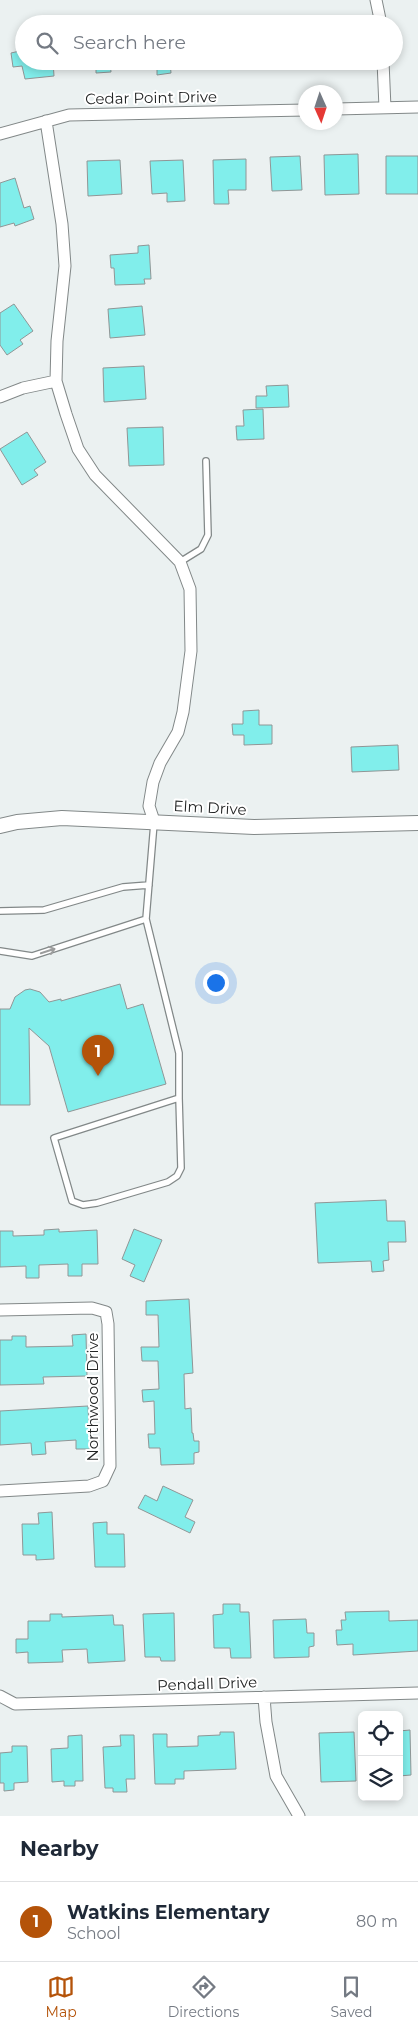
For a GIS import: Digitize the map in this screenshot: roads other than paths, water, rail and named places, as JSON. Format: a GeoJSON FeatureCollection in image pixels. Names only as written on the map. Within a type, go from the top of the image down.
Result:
{"type":"FeatureCollection","features":[{"type":"Feature","properties":{"kind":"street"},"geometry":{"type":"LineString","coordinates":[[376,0],[379,15]]}},
{"type":"Feature","properties":{"kind":"street"},"geometry":{"type":"LineString","coordinates":[[384,70],[386,108]]}},
{"type":"Feature","properties":{"kind":"street"},"geometry":{"type":"LineString","coordinates":[[343,109],[418,108]]}},
{"type":"Feature","properties":{"kind":"street","name":"Cedar Point Drive"},"geometry":{"type":"LineString","coordinates":[[0,134],[69,115],[298,110]]}},
{"type":"Feature","properties":{"kind":"street"},"geometry":{"type":"LineString","coordinates":[[46,121],[62,224],[65,266],[57,341],[56,381],[78,449],[95,476],[180,562],[190,589],[191,650],[183,712],[178,732],[160,763],[153,782],[149,806],[154,821]]}},
{"type":"Feature","properties":{"kind":"street"},"geometry":{"type":"LineString","coordinates":[[0,397],[23,388],[56,381]]}},
{"type":"Feature","properties":{"kind":"street","name":"Elm Drive"},"geometry":{"type":"LineString","coordinates":[[0,826],[17,822],[62,818],[254,827],[418,823]]}},
{"type":"Feature","properties":{"kind":"street","name":"Northwood Drive"},"geometry":{"type":"LineString","coordinates":[[0,1310],[92,1308],[106,1312],[108,1324],[110,1466],[103,1481],[88,1486],[0,1491]]}},
{"type":"Feature","properties":{"kind":"street","name":"Pendall Drive"},"geometry":{"type":"LineString","coordinates":[[0,1696],[15,1704],[418,1693]]}},
{"type":"Feature","properties":{"kind":"street"},"geometry":{"type":"LineString","coordinates":[[264,1697],[266,1722],[276,1776],[299,1816]]}},
{"type":"Feature","properties":{"kind":"lane"},"geometry":{"type":"LineString","coordinates":[[180,562],[201,549],[208,535],[206,461]]}},
{"type":"Feature","properties":{"kind":"lane"},"geometry":{"type":"LineString","coordinates":[[154,821],[146,919],[179,1053],[181,1168],[177,1176],[168,1182],[98,1203],[83,1205],[72,1201],[54,1138],[179,1098]]}},
{"type":"Feature","properties":{"kind":"lane"},"geometry":{"type":"LineString","coordinates":[[0,911],[44,910],[123,887],[149,886]]}},
{"type":"Feature","properties":{"kind":"lane"},"geometry":{"type":"LineString","coordinates":[[0,951],[32,956],[146,919]]}},
{"type":"Feature","properties":{"kind":"place","name":"Watkins Elementary"},"geometry":{"type":"Point","coordinates":[98,1076]}}]}
